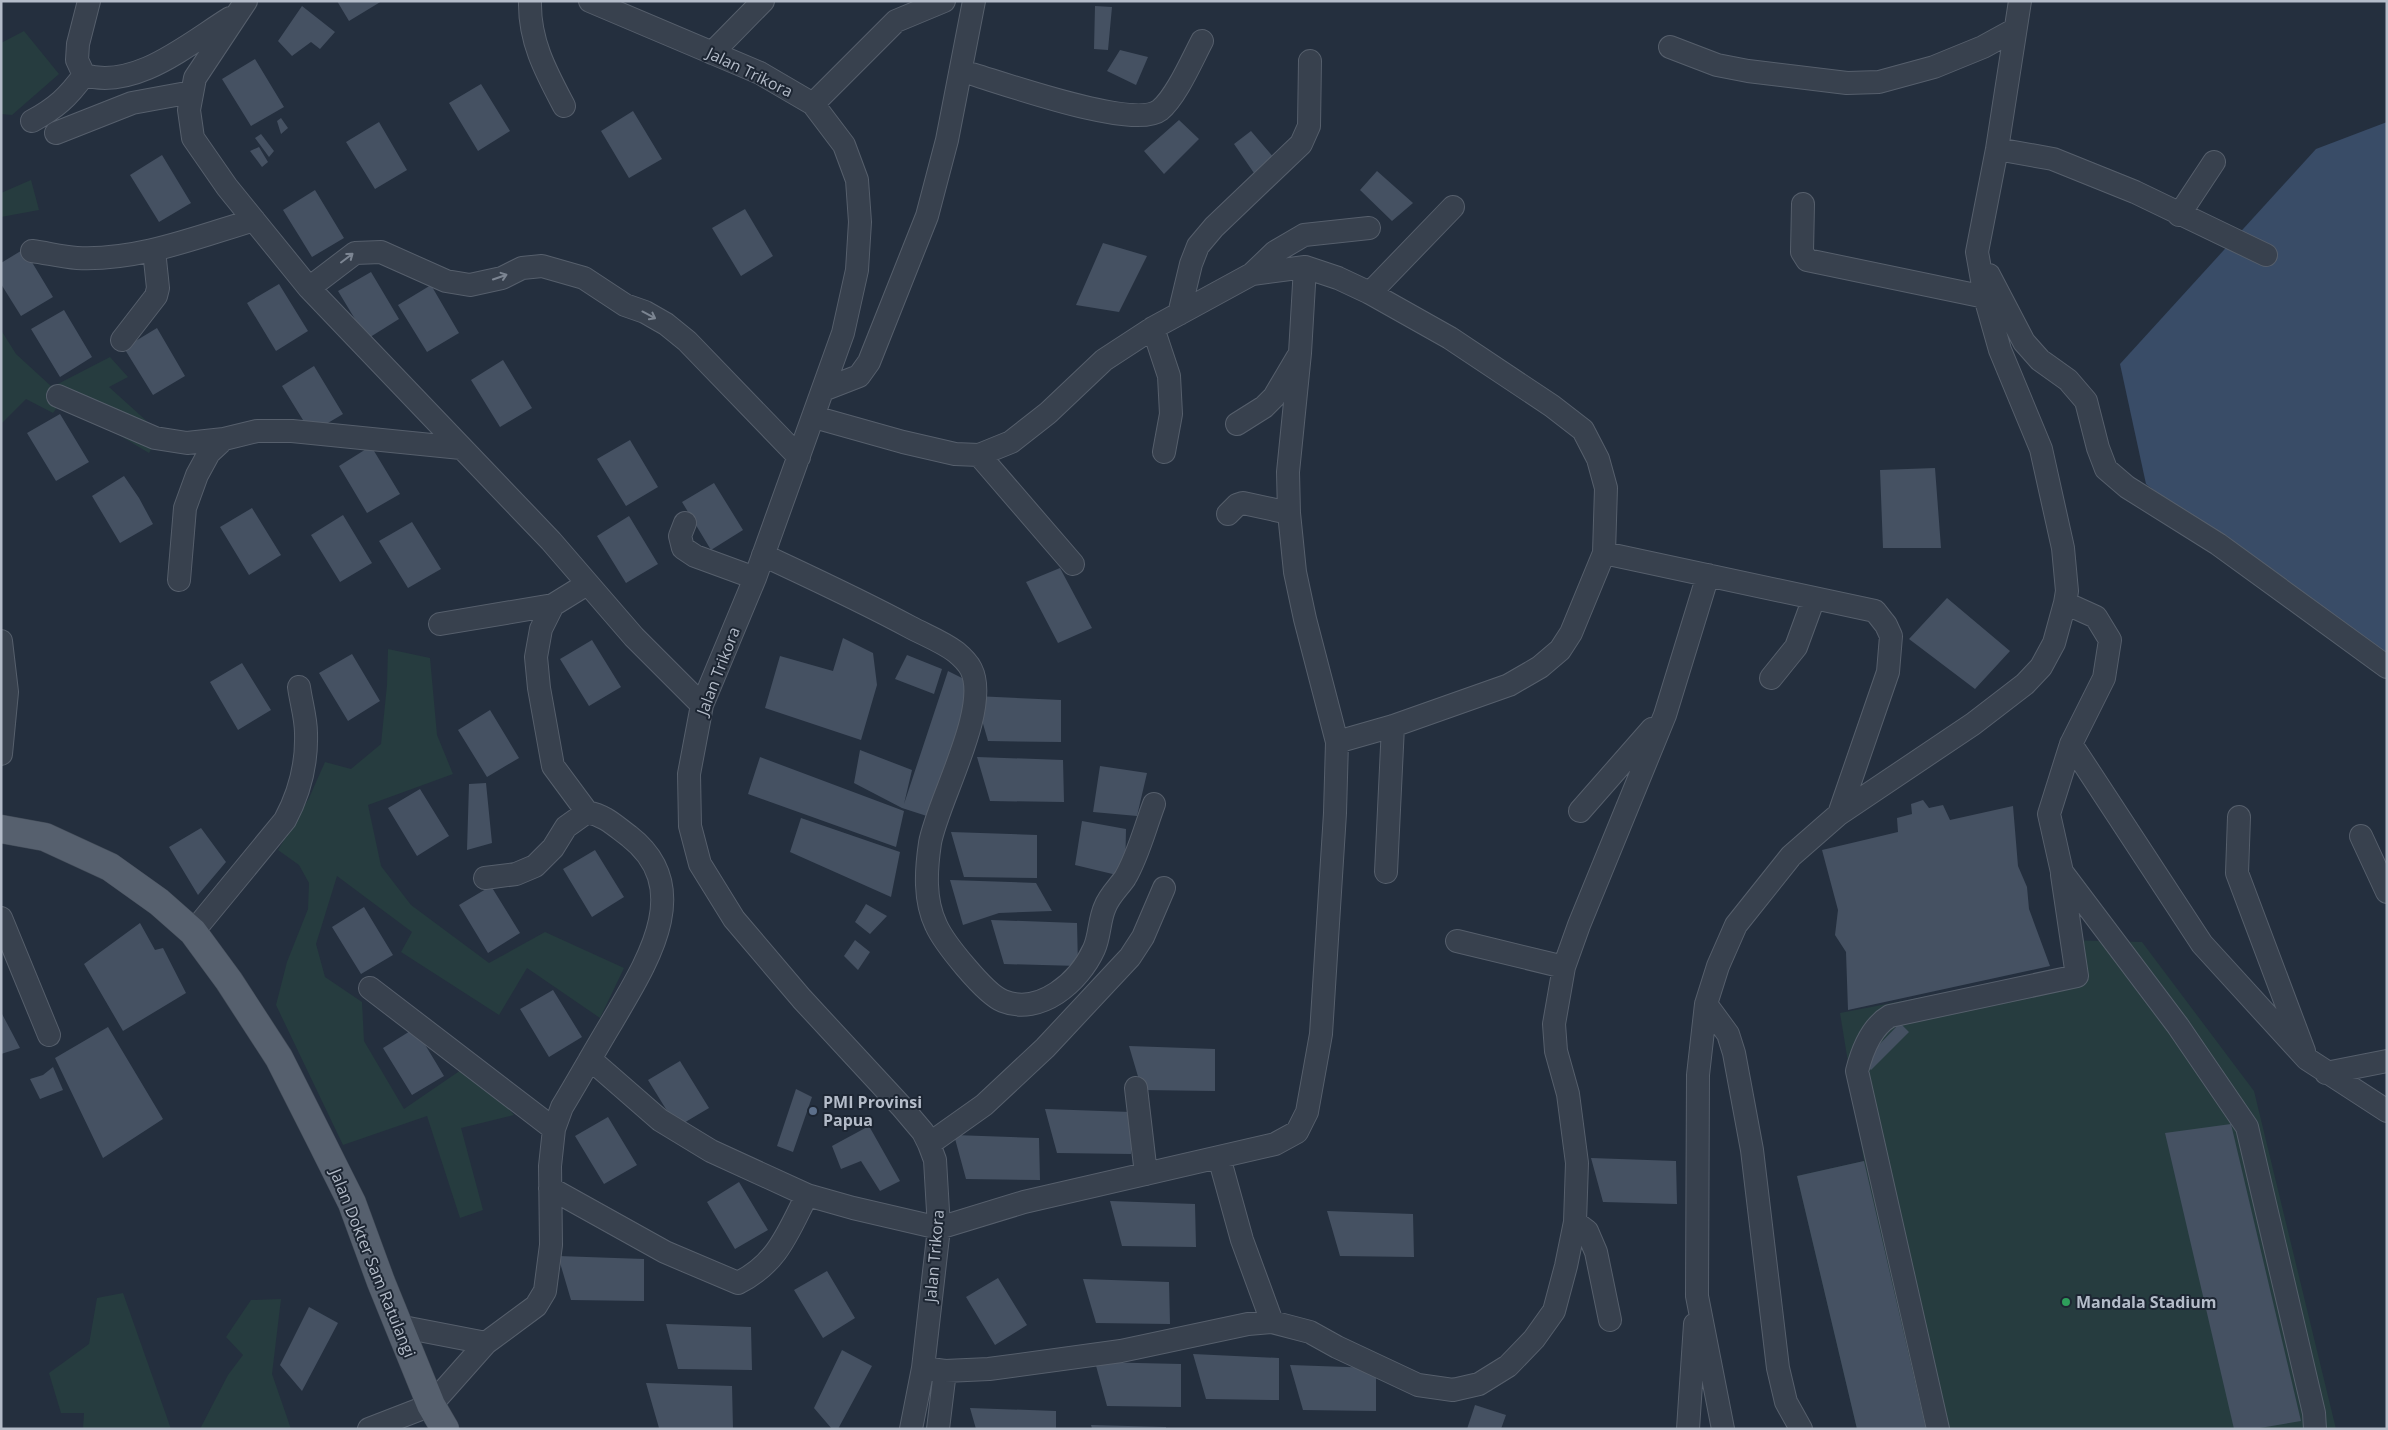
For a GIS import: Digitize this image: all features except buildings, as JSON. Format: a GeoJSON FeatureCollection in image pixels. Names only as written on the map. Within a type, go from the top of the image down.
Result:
{"type":"FeatureCollection","features":[{"type":"Feature","properties":{"kind":"main road","name":"Jalan Dokter Sam Ratulangi"},"geometry":{"type":"LineString","coordinates":[[1,829],[45,837],[110,867],[158,902],[193,932],[229,981],[279,1058],[352,1203],[398,1326],[431,1405],[445,1429]]}},
{"type":"Feature","properties":{"kind":"street"},"geometry":{"type":"LineString","coordinates":[[89,1],[78,44],[77,60],[84,75],[98,79],[126,75],[160,62],[241,8]]}},
{"type":"Feature","properties":{"kind":"street"},"geometry":{"type":"LineString","coordinates":[[530,1],[530,26],[535,45],[564,106]]}},
{"type":"Feature","properties":{"kind":"street","name":"Jalan Trikora"},"geometry":{"type":"LineString","coordinates":[[590,1],[760,73],[813,104],[844,145],[852,161],[857,180],[860,222],[857,270],[844,334],[755,578],[702,705],[689,774],[690,826],[700,864],[734,919],[802,999],[923,1132],[935,1160],[940,1228],[922,1368],[911,1429]]}},
{"type":"Feature","properties":{"kind":"street"},"geometry":{"type":"LineString","coordinates":[[712,53],[763,1]]}},
{"type":"Feature","properties":{"kind":"street"},"geometry":{"type":"LineString","coordinates":[[813,104],[896,21],[944,1]]}},
{"type":"Feature","properties":{"kind":"street"},"geometry":{"type":"LineString","coordinates":[[823,390],[859,376],[870,362],[927,216],[947,140],[962,71],[974,1]]}},
{"type":"Feature","properties":{"kind":"street"},"geometry":{"type":"LineString","coordinates":[[1688,1429],[1697,1296],[1698,1075],[1706,1004],[1718,966],[1736,925],[1792,856],[1839,814],[1974,724],[2025,684],[2041,667],[2054,642],[2065,603],[2067,591],[2063,548],[2041,449],[2000,350],[1985,297],[1977,252],[1997,149],[2020,1]]}},
{"type":"Feature","properties":{"kind":"street"},"geometry":{"type":"LineString","coordinates":[[241,8],[195,78],[188,110],[194,138],[227,187],[309,288],[551,541],[634,637],[702,705]]}},
{"type":"Feature","properties":{"kind":"street"},"geometry":{"type":"LineString","coordinates":[[1670,47],[1717,65],[1748,71],[1847,83],[1879,82],[1934,68],[1983,47],[2014,30]]}},
{"type":"Feature","properties":{"kind":"street"},"geometry":{"type":"LineString","coordinates":[[962,71],[1106,113],[1150,115],[1161,109],[1182,81],[1202,42]]}},
{"type":"Feature","properties":{"kind":"street"},"geometry":{"type":"LineString","coordinates":[[1179,314],[1191,264],[1198,246],[1214,227],[1301,144],[1309,126],[1310,61]]}},
{"type":"Feature","properties":{"kind":"street"},"geometry":{"type":"LineString","coordinates":[[32,121],[49,112],[67,97],[84,75]]}},
{"type":"Feature","properties":{"kind":"street"},"geometry":{"type":"LineString","coordinates":[[56,133],[132,103],[192,92]]}},
{"type":"Feature","properties":{"kind":"street"},"geometry":{"type":"LineString","coordinates":[[1997,149],[2053,160],[2135,192],[2266,255]]}},
{"type":"Feature","properties":{"kind":"street"},"geometry":{"type":"LineString","coordinates":[[2180,215],[2214,162]]}},
{"type":"Feature","properties":{"kind":"street"},"geometry":{"type":"LineString","coordinates":[[1803,204],[1802,252],[1807,260],[1985,297]]}},
{"type":"Feature","properties":{"kind":"street"},"geometry":{"type":"LineString","coordinates":[[1370,293],[1454,207]]}},
{"type":"Feature","properties":{"kind":"street"},"geometry":{"type":"LineString","coordinates":[[32,251],[78,258],[117,256],[154,250],[254,220]]}},
{"type":"Feature","properties":{"kind":"street"},"geometry":{"type":"LineString","coordinates":[[814,417],[903,442],[955,454],[979,455],[1011,442],[1048,412],[1104,360],[1153,328],[1252,274],[1275,252],[1304,235],[1369,228]]}},
{"type":"Feature","properties":{"kind":"street"},"geometry":{"type":"LineString","coordinates":[[122,340],[156,296],[158,288],[154,250]]}},
{"type":"Feature","properties":{"kind":"street"},"geometry":{"type":"LineString","coordinates":[[309,288],[355,253],[380,252],[446,281],[470,285],[502,278],[522,268],[542,266],[584,278],[625,305],[645,312],[666,324],[687,341],[799,457]]}},
{"type":"Feature","properties":{"kind":"street"},"geometry":{"type":"LineString","coordinates":[[1977,252],[2024,342],[2040,360],[2068,380],[2086,401],[2098,448],[2106,469],[2126,488],[2218,544],[2387,667]]}},
{"type":"Feature","properties":{"kind":"street"},"geometry":{"type":"LineString","coordinates":[[1252,274],[1305,267],[1338,278],[1370,293],[1450,338],[1552,406],[1583,430],[1598,460],[1606,488],[1604,553],[1571,633],[1560,650],[1540,667],[1509,685],[1393,726],[1337,742]]}},
{"type":"Feature","properties":{"kind":"street"},"geometry":{"type":"LineString","coordinates":[[590,1059],[622,1089],[672,1128],[711,1151],[807,1195],[853,1208],[940,1228],[1024,1202],[1275,1144],[1297,1132],[1307,1112],[1321,1034],[1335,813],[1337,742],[1305,619],[1295,572],[1289,513],[1288,472],[1300,353],[1305,267]]}},
{"type":"Feature","properties":{"kind":"street"},"geometry":{"type":"LineString","coordinates":[[1153,328],[1170,376],[1171,414],[1164,452]]}},
{"type":"Feature","properties":{"kind":"street"},"geometry":{"type":"LineString","coordinates":[[1237,424],[1264,407],[1274,397],[1300,353]]}},
{"type":"Feature","properties":{"kind":"street"},"geometry":{"type":"LineString","coordinates":[[58,396],[155,438],[187,443],[224,439],[257,430],[292,431],[461,448]]}},
{"type":"Feature","properties":{"kind":"street"},"geometry":{"type":"LineString","coordinates":[[179,580],[185,508],[197,475],[209,453],[224,439]]}},
{"type":"Feature","properties":{"kind":"street"},"geometry":{"type":"LineString","coordinates":[[979,455],[1073,564]]}},
{"type":"Feature","properties":{"kind":"street"},"geometry":{"type":"LineString","coordinates":[[1228,514],[1236,505],[1243,503],[1289,513]]}},
{"type":"Feature","properties":{"kind":"street"},"geometry":{"type":"LineString","coordinates":[[685,524],[680,536],[683,548],[695,556],[755,578]]}},
{"type":"Feature","properties":{"kind":"street"},"geometry":{"type":"LineString","coordinates":[[1604,553],[1875,611],[1886,625],[1891,636],[1888,672],[1839,814]]}},
{"type":"Feature","properties":{"kind":"street"},"geometry":{"type":"LineString","coordinates":[[763,555],[878,610],[956,652],[968,663],[972,672],[973,707],[964,748],[931,840],[926,871],[928,898],[936,926],[958,957],[990,992],[1002,1000],[1021,1005],[1038,1003],[1066,986],[1082,968],[1094,949],[1105,906],[1125,877],[1154,804]]}},
{"type":"Feature","properties":{"kind":"street"},"geometry":{"type":"LineString","coordinates":[[922,1368],[945,1371],[989,1369],[1121,1351],[1248,1324],[1272,1322],[1310,1332],[1418,1385],[1453,1390],[1479,1384],[1508,1366],[1534,1338],[1554,1311],[1575,1222],[1577,1163],[1568,1094],[1556,1051],[1554,1024],[1564,967],[1579,925],[1665,715],[1708,575]]}},
{"type":"Feature","properties":{"kind":"street"},"geometry":{"type":"LineString","coordinates":[[440,624],[553,605],[587,584]]}},
{"type":"Feature","properties":{"kind":"street"},"geometry":{"type":"LineString","coordinates":[[1771,678],[1796,648],[1814,598]]}},
{"type":"Feature","properties":{"kind":"street"},"geometry":{"type":"LineString","coordinates":[[1938,1429],[1858,1068],[1863,1048],[1870,1036],[1890,1016],[2077,976],[2062,872],[2049,814],[2071,744],[2104,678],[2110,640],[2096,617],[2065,603]]}},
{"type":"Feature","properties":{"kind":"street"},"geometry":{"type":"LineString","coordinates":[[369,1429],[431,1405],[486,1343],[536,1306],[545,1291],[551,1245],[550,1166],[554,1129],[562,1107],[655,944],[662,907],[661,883],[650,854],[602,816],[587,812],[553,766],[538,688],[536,657],[541,629],[553,605]]}},
{"type":"Feature","properties":{"kind":"street"},"geometry":{"type":"LineString","coordinates":[[1,640],[7,692],[1,754]]}},
{"type":"Feature","properties":{"kind":"street"},"geometry":{"type":"LineString","coordinates":[[193,932],[280,827],[295,801],[302,773],[306,733],[299,687]]}},
{"type":"Feature","properties":{"kind":"street"},"geometry":{"type":"LineString","coordinates":[[1580,811],[1665,715]]}},
{"type":"Feature","properties":{"kind":"street"},"geometry":{"type":"LineString","coordinates":[[1386,872],[1393,726]]}},
{"type":"Feature","properties":{"kind":"street"},"geometry":{"type":"LineString","coordinates":[[2071,744],[2202,944],[2307,1059],[2387,1111]]}},
{"type":"Feature","properties":{"kind":"street"},"geometry":{"type":"LineString","coordinates":[[485,878],[516,874],[535,866],[552,848],[566,827],[587,812]]}},
{"type":"Feature","properties":{"kind":"street"},"geometry":{"type":"LineString","coordinates":[[2239,817],[2237,873],[2307,1059]]}},
{"type":"Feature","properties":{"kind":"street"},"geometry":{"type":"LineString","coordinates":[[2361,836],[2387,892]]}},
{"type":"Feature","properties":{"kind":"street"},"geometry":{"type":"LineString","coordinates":[[2062,872],[2178,1026],[2247,1127],[2314,1413],[2315,1429]]}},
{"type":"Feature","properties":{"kind":"street"},"geometry":{"type":"LineString","coordinates":[[929,1144],[984,1105],[1032,1061],[1130,957],[1143,937],[1164,888]]}},
{"type":"Feature","properties":{"kind":"street"},"geometry":{"type":"LineString","coordinates":[[1,918],[49,1035]]}},
{"type":"Feature","properties":{"kind":"street"},"geometry":{"type":"LineString","coordinates":[[1458,941],[1564,967]]}},
{"type":"Feature","properties":{"kind":"street"},"geometry":{"type":"LineString","coordinates":[[370,988],[554,1129]]}},
{"type":"Feature","properties":{"kind":"street"},"geometry":{"type":"LineString","coordinates":[[1706,1004],[1728,1034],[1734,1053],[1752,1150],[1778,1368],[1786,1402],[1801,1429]]}},
{"type":"Feature","properties":{"kind":"street"},"geometry":{"type":"LineString","coordinates":[[2326,1073],[2387,1061]]}},
{"type":"Feature","properties":{"kind":"street"},"geometry":{"type":"LineString","coordinates":[[1136,1088],[1146,1174]]}},
{"type":"Feature","properties":{"kind":"street"},"geometry":{"type":"LineString","coordinates":[[1219,1157],[1242,1240],[1272,1322]]}},
{"type":"Feature","properties":{"kind":"street"},"geometry":{"type":"LineString","coordinates":[[550,1188],[665,1252],[738,1283],[764,1268],[785,1239],[807,1195]]}},
{"type":"Feature","properties":{"kind":"street"},"geometry":{"type":"LineString","coordinates":[[1575,1222],[1587,1231],[1596,1252],[1610,1320]]}},
{"type":"Feature","properties":{"kind":"street"},"geometry":{"type":"LineString","coordinates":[[1697,1296],[1723,1429]]}},
{"type":"Feature","properties":{"kind":"street"},"geometry":{"type":"LineString","coordinates":[[398,1326],[486,1343]]}},
{"type":"Feature","properties":{"kind":"street"},"geometry":{"type":"LineString","coordinates":[[938,1429],[945,1371]]}},
{"type":"Feature","properties":{"kind":"green space"},"geometry":{"type":"Polygon","coordinates":[[[24,31],[59,74],[12,115],[1,114],[1,43],[24,31]]]}},
{"type":"Feature","properties":{"kind":"green space"},"geometry":{"type":"Polygon","coordinates":[[[31,180],[39,210],[1,217],[1,193],[31,180]]]}},
{"type":"Feature","properties":{"kind":"green space"},"geometry":{"type":"Polygon","coordinates":[[[1,330],[16,354],[52,387],[110,357],[128,377],[109,387],[161,434],[149,453],[62,401],[53,413],[26,399],[1,424],[1,330]]]}},
{"type":"Feature","properties":{"kind":"green space"},"geometry":{"type":"Polygon","coordinates":[[[388,649],[430,658],[437,735],[453,774],[368,805],[381,866],[411,905],[489,963],[545,932],[624,968],[600,1018],[527,968],[499,1015],[401,952],[412,932],[337,876],[316,944],[325,977],[362,1002],[364,1041],[404,1109],[461,1070],[502,1101],[514,1115],[461,1128],[483,1210],[460,1218],[427,1116],[343,1145],[276,1005],[287,962],[308,909],[309,883],[299,865],[278,850],[309,798],[325,762],[351,769],[381,744],[387,685],[388,649]]]}},
{"type":"Feature","properties":{"kind":"green space","name":"Mandala Stadium"},"geometry":{"type":"Polygon","coordinates":[[[2065,940],[2142,942],[2254,1091],[2336,1429],[1857,1429],[1797,1176],[1864,1161],[1840,1013],[2068,969],[2065,940]]]}},
{"type":"Feature","properties":{"kind":"green space"},"geometry":{"type":"Polygon","coordinates":[[[123,1293],[171,1429],[83,1429],[84,1413],[61,1413],[49,1373],[89,1344],[97,1298],[123,1293]]]}},
{"type":"Feature","properties":{"kind":"green space"},"geometry":{"type":"Polygon","coordinates":[[[281,1299],[272,1374],[291,1429],[200,1429],[228,1375],[243,1355],[226,1337],[251,1300],[281,1299]]]}},
{"type":"Feature","properties":{"kind":"water"},"geometry":{"type":"Polygon","coordinates":[[[2387,122],[2387,673],[2146,484],[2120,364],[2316,149],[2387,122]]]}},
{"type":"Feature","properties":{"kind":"place","name":"PMI Provinsi Papua"},"geometry":{"type":"Point","coordinates":[813,1111]}},
{"type":"Feature","properties":{"kind":"place","name":"Mandala Stadium"},"geometry":{"type":"Point","coordinates":[2066,1302]}}]}
